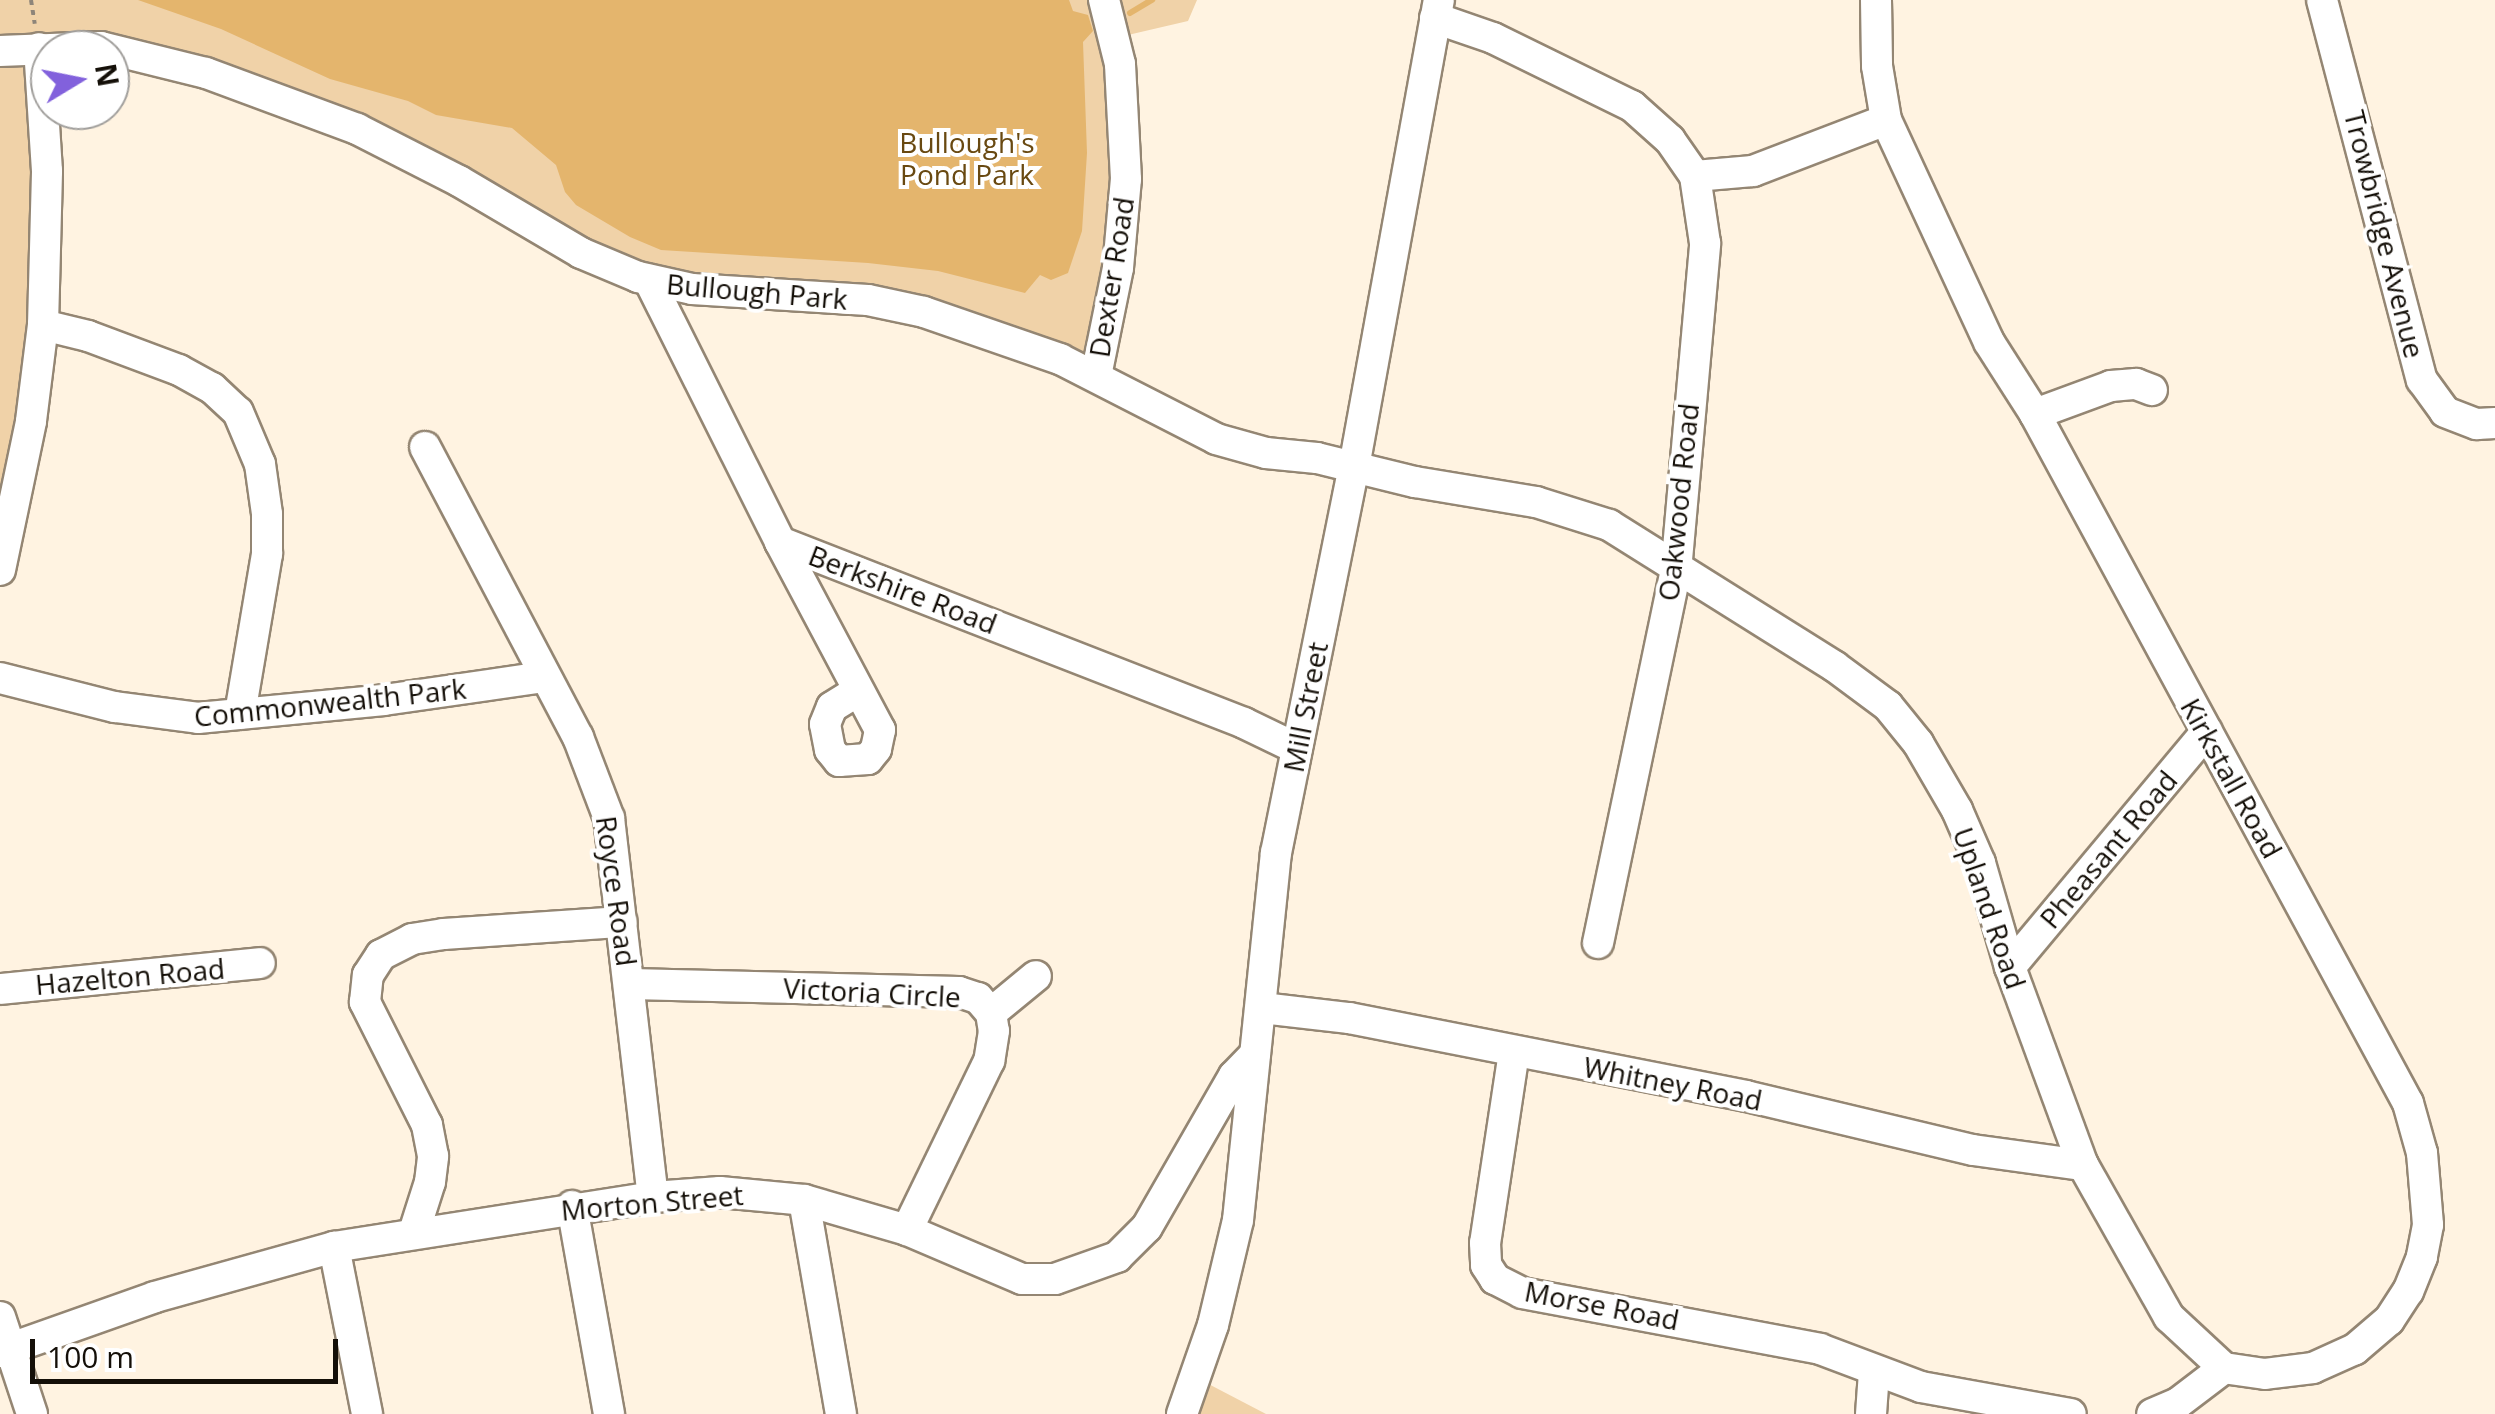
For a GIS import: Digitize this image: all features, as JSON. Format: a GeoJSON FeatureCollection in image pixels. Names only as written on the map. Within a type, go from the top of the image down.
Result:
{"type":"FeatureCollection","features":[{"type":"Feature","properties":{"kind":"street","name":"Dexter Road"},"geometry":{"type":"LineString","coordinates":[[1096,376],[1118,268],[1126,179],[1120,64],[1104,0]]}},
{"type":"Feature","properties":{"kind":"street","name":"Kirkstall Road"},"geometry":{"type":"LineString","coordinates":[[1876,0],[1877,66],[1886,120],[1989,342],[2035,414],[2408,1103],[2428,1183],[2428,1225],[2422,1257],[2408,1292],[2389,1320],[2356,1350],[2314,1368],[2265,1374],[2224,1368]]}},
{"type":"Feature","properties":{"kind":"street","name":"Trowbridge Avenue"},"geometry":{"type":"LineString","coordinates":[[2322,0],[2422,380],[2445,412],[2477,424],[2495,422]]}},
{"type":"Feature","properties":{"kind":"street"},"geometry":{"type":"LineString","coordinates":[[1437,9],[1632,106],[1670,140],[1695,176],[1754,171],[1886,120]]}},
{"type":"Feature","properties":{"kind":"street","name":"Mill Street"},"geometry":{"type":"LineString","coordinates":[[1182,1414],[1198,1378],[1228,1270],[1262,1008],[1276,854],[1354,467],[1437,9]]}},
{"type":"Feature","properties":{"kind":"street","name":"Bullough Park"},"geometry":{"type":"LineString","coordinates":[[0,51],[30,49]]}},
{"type":"Feature","properties":{"kind":"street","name":"Bullough Park"},"geometry":{"type":"LineString","coordinates":[[130,52],[310,109],[460,181],[592,259],[650,280],[708,291],[898,306],[988,330],[1096,376],[1172,420],[1216,439],[1266,453],[1354,467]]}},
{"type":"Feature","properties":{"kind":"street"},"geometry":{"type":"LineString","coordinates":[[0,570],[28,435],[43,325],[47,172],[44,130]]}},
{"type":"Feature","properties":{"kind":"street","name":"Oakwood Road"},"geometry":{"type":"LineString","coordinates":[[1598,943],[1676,571],[1684,439],[1704,260],[1695,176]]}},
{"type":"Feature","properties":{"kind":"street","name":"Berkshire Road"},"geometry":{"type":"LineString","coordinates":[[650,280],[780,542],[1152,686],[1296,748]]}},
{"type":"Feature","properties":{"kind":"street"},"geometry":{"type":"LineString","coordinates":[[43,325],[88,336],[179,370],[212,388],[238,412],[260,464],[267,514],[267,554],[240,714]]}},
{"type":"Feature","properties":{"kind":"street"},"geometry":{"type":"LineString","coordinates":[[2035,414],[2111,386],[2136,384],[2152,390]]}},
{"type":"Feature","properties":{"kind":"street","name":"Royce Road"},"geometry":{"type":"LineString","coordinates":[[425,448],[599,786],[609,818],[653,1196]]}},
{"type":"Feature","properties":{"kind":"street","name":"Upland Road"},"geometry":{"type":"LineString","coordinates":[[1354,467],[1578,512],[1609,526],[1834,666],[1888,706],[1918,743],[1957,810],[1980,863],[2010,966],[2083,1165],[2169,1317],[2224,1368]]}},
{"type":"Feature","properties":{"kind":"street"},"geometry":{"type":"LineString","coordinates":[[780,542],[856,692]]}},
{"type":"Feature","properties":{"kind":"street","name":"Commonwealth Park"},"geometry":{"type":"LineString","coordinates":[[0,678],[170,716],[240,714],[384,700],[544,677]]}},
{"type":"Feature","properties":{"kind":"street","name":"Pheasant Road"},"geometry":{"type":"LineString","coordinates":[[2010,966],[2207,732]]}},
{"type":"Feature","properties":{"kind":"street"},"geometry":{"type":"LineString","coordinates":[[414,1232],[430,1182],[433,1156],[427,1125],[365,1002],[368,975],[374,965],[381,955],[428,936],[622,922]]}},
{"type":"Feature","properties":{"kind":"street","name":"Hazelton Road"},"geometry":{"type":"LineString","coordinates":[[0,988],[260,963]]}},
{"type":"Feature","properties":{"kind":"street"},"geometry":{"type":"LineString","coordinates":[[991,1013],[1036,976]]}},
{"type":"Feature","properties":{"kind":"street","name":"Victoria Circle"},"geometry":{"type":"LineString","coordinates":[[630,984],[959,992],[978,998],[991,1013],[989,1061],[907,1230]]}},
{"type":"Feature","properties":{"kind":"street","name":"Whitney Road"},"geometry":{"type":"LineString","coordinates":[[1262,1008],[1349,1018],[1748,1096],[1972,1150],[2083,1165]]}},
{"type":"Feature","properties":{"kind":"street","name":"Morse Road"},"geometry":{"type":"LineString","coordinates":[[1514,1052],[1485,1243],[1486,1265],[1496,1279],[1522,1292],[1820,1349],[1874,1372],[1921,1386],[2071,1414]]}},
{"type":"Feature","properties":{"kind":"street","name":"Morton Street"},"geometry":{"type":"LineString","coordinates":[[5,1350],[155,1297],[334,1247],[653,1196],[720,1192],[804,1200],[907,1230],[1022,1279],[1056,1279],[1116,1257],[1147,1227],[1234,1076],[1255,1054]]}},
{"type":"Feature","properties":{"kind":"street"},"geometry":{"type":"LineString","coordinates":[[804,1200],[841,1414]]}},
{"type":"Feature","properties":{"kind":"street"},"geometry":{"type":"LineString","coordinates":[[572,1206],[608,1414]]}},
{"type":"Feature","properties":{"kind":"street"},"geometry":{"type":"LineString","coordinates":[[334,1247],[367,1414]]}},
{"type":"Feature","properties":{"kind":"street"},"geometry":{"type":"LineString","coordinates":[[0,1316],[5,1350],[32,1414]]}},
{"type":"Feature","properties":{"kind":"street"},"geometry":{"type":"LineString","coordinates":[[2152,1414],[2178,1403],[2224,1368]]}},
{"type":"Feature","properties":{"kind":"street"},"geometry":{"type":"LineString","coordinates":[[1871,1414],[1874,1372]]}},
{"type":"Feature","properties":{"kind":"green space","name":"Bullough's Pond Park"},"geometry":{"type":"Polygon","coordinates":[[[0,0],[1197,0],[1188,21],[1115,38],[1120,70],[1096,376],[988,330],[692,289],[310,109],[130,68],[130,30],[30,30],[30,130],[44,130],[47,172],[0,570],[0,0]]]}},
{"type":"Feature","properties":{"kind":"green space"},"geometry":{"type":"Polygon","coordinates":[[[1197,1378],[1266,1414],[1182,1414],[1197,1378]]]}},
{"type":"Feature","properties":{"kind":"shaded area","name":"Bullough's Pond Park"},"geometry":{"type":"Polygon","coordinates":[[[138,0],[1069,0],[1073,11],[1088,15],[1093,31],[1083,42],[1087,153],[1082,231],[1068,273],[1051,280],[1040,275],[1025,293],[938,271],[661,250],[630,237],[576,205],[565,192],[556,165],[512,128],[436,115],[408,101],[330,79],[221,29],[138,0]]]}},
{"type":"Feature","properties":{"kind":"waterway"},"geometry":{"type":"LineString","coordinates":[[1130,13],[1152,0]]}}]}
